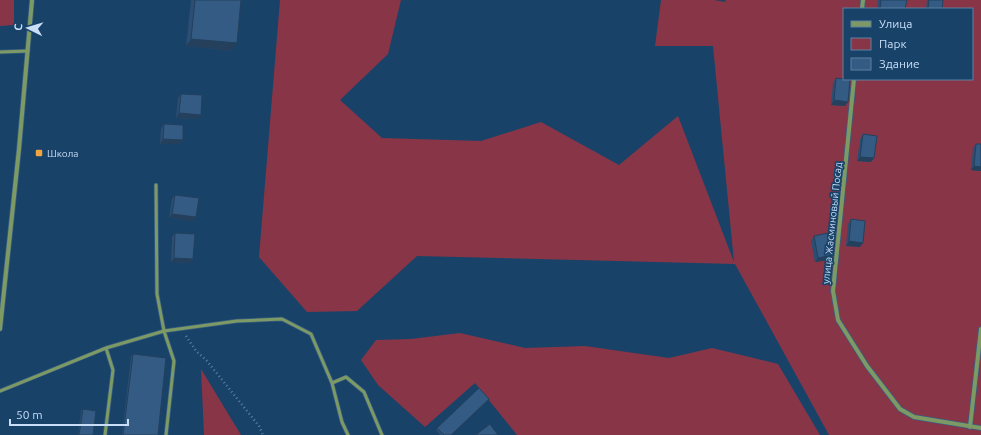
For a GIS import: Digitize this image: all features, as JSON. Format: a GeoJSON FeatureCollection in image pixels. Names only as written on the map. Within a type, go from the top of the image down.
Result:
{"type":"FeatureCollection","features":[{"type":"Feature","properties":{"kind":"street"},"geometry":{"type":"LineString","coordinates":[[0,329],[20,149],[32,0]]}},
{"type":"Feature","properties":{"kind":"street","name":"улица Жасминовый Посад"},"geometry":{"type":"LineString","coordinates":[[854,80],[833,291],[838,320],[866,366],[900,409],[914,417],[981,428]]}},
{"type":"Feature","properties":{"kind":"street"},"geometry":{"type":"LineString","coordinates":[[970,427],[981,329]]}},
{"type":"Feature","properties":{"kind":"lane"},"geometry":{"type":"LineString","coordinates":[[0,52],[28,51]]}},
{"type":"Feature","properties":{"kind":"lane"},"geometry":{"type":"LineString","coordinates":[[156,185],[157,294],[164,331],[174,361],[166,435]]}},
{"type":"Feature","properties":{"kind":"lane"},"geometry":{"type":"LineString","coordinates":[[0,391],[106,348],[164,331],[237,321],[282,319],[310,334],[332,383],[342,422],[348,435]]}},
{"type":"Feature","properties":{"kind":"lane"},"geometry":{"type":"LineString","coordinates":[[105,435],[113,370],[106,348]]}},
{"type":"Feature","properties":{"kind":"lane"},"geometry":{"type":"LineString","coordinates":[[332,383],[346,377],[364,392],[382,435]]}},
{"type":"Feature","properties":{"kind":"path"},"geometry":{"type":"LineString","coordinates":[[180,328],[196,351],[207,361],[259,426],[263,435]]}},
{"type":"Feature","properties":{"kind":"green space"},"geometry":{"type":"Polygon","coordinates":[[[0,0],[14,0],[14,25],[0,26],[0,0]]]}},
{"type":"Feature","properties":{"kind":"green space"},"geometry":{"type":"Polygon","coordinates":[[[280,0],[401,0],[388,54],[340,100],[382,138],[481,141],[541,122],[619,165],[678,116],[734,262],[713,46],[655,46],[661,0],[981,0],[981,435],[829,435],[735,264],[417,256],[357,311],[307,312],[259,257],[280,0]]]}},
{"type":"Feature","properties":{"kind":"green space"},"geometry":{"type":"Polygon","coordinates":[[[460,333],[525,348],[585,346],[669,358],[712,348],[778,364],[820,435],[517,435],[475,383],[425,427],[378,385],[361,360],[376,340],[411,339],[460,333]]]}},
{"type":"Feature","properties":{"kind":"green space"},"geometry":{"type":"Polygon","coordinates":[[[201,369],[241,435],[204,435],[201,369]]]}},
{"type":"Feature","properties":{"kind":"building"},"geometry":{"type":"Polygon","coordinates":[[[195,0],[241,0],[237,43],[191,39],[195,0]]]}},
{"type":"Feature","properties":{"kind":"building"},"geometry":{"type":"Polygon","coordinates":[[[881,0],[907,0],[905,8],[880,8],[881,0]]]}},
{"type":"Feature","properties":{"kind":"building"},"geometry":{"type":"Polygon","coordinates":[[[929,0],[943,0],[942,8],[928,8],[929,0]]]}},
{"type":"Feature","properties":{"kind":"building"},"geometry":{"type":"Polygon","coordinates":[[[836,78],[850,80],[848,102],[834,100],[836,78]]]}},
{"type":"Feature","properties":{"kind":"building"},"geometry":{"type":"Polygon","coordinates":[[[181,94],[202,95],[201,115],[179,113],[181,94]]]}},
{"type":"Feature","properties":{"kind":"building"},"geometry":{"type":"Polygon","coordinates":[[[164,124],[183,125],[183,140],[163,139],[164,124]]]}},
{"type":"Feature","properties":{"kind":"building"},"geometry":{"type":"Polygon","coordinates":[[[863,134],[877,136],[874,158],[860,157],[863,134]]]}},
{"type":"Feature","properties":{"kind":"building"},"geometry":{"type":"Polygon","coordinates":[[[976,144],[981,144],[981,167],[974,166],[976,144]]]}},
{"type":"Feature","properties":{"kind":"building"},"geometry":{"type":"Polygon","coordinates":[[[175,195],[199,198],[196,217],[172,214],[175,195]]]}},
{"type":"Feature","properties":{"kind":"building"},"geometry":{"type":"Polygon","coordinates":[[[851,219],[865,221],[863,243],[849,241],[851,219]]]}},
{"type":"Feature","properties":{"kind":"building"},"geometry":{"type":"Polygon","coordinates":[[[175,233],[195,234],[193,259],[174,258],[175,233]]]}},
{"type":"Feature","properties":{"kind":"building"},"geometry":{"type":"Polygon","coordinates":[[[828,233],[832,255],[818,258],[814,236],[828,233]]]}},
{"type":"Feature","properties":{"kind":"building"},"geometry":{"type":"Polygon","coordinates":[[[133,354],[166,358],[158,435],[123,435],[133,354]]]}},
{"type":"Feature","properties":{"kind":"building"},"geometry":{"type":"Polygon","coordinates":[[[479,388],[489,399],[451,435],[444,435],[437,428],[479,388]]]}},
{"type":"Feature","properties":{"kind":"building"},"geometry":{"type":"Polygon","coordinates":[[[83,409],[96,411],[93,435],[79,435],[83,409]]]}},
{"type":"Feature","properties":{"kind":"building"},"geometry":{"type":"Polygon","coordinates":[[[490,424],[498,435],[477,435],[477,434],[490,424]]]}},
{"type":"Feature","properties":{"kind":"place","name":"Школа"},"geometry":{"type":"Point","coordinates":[39,153]}}]}
